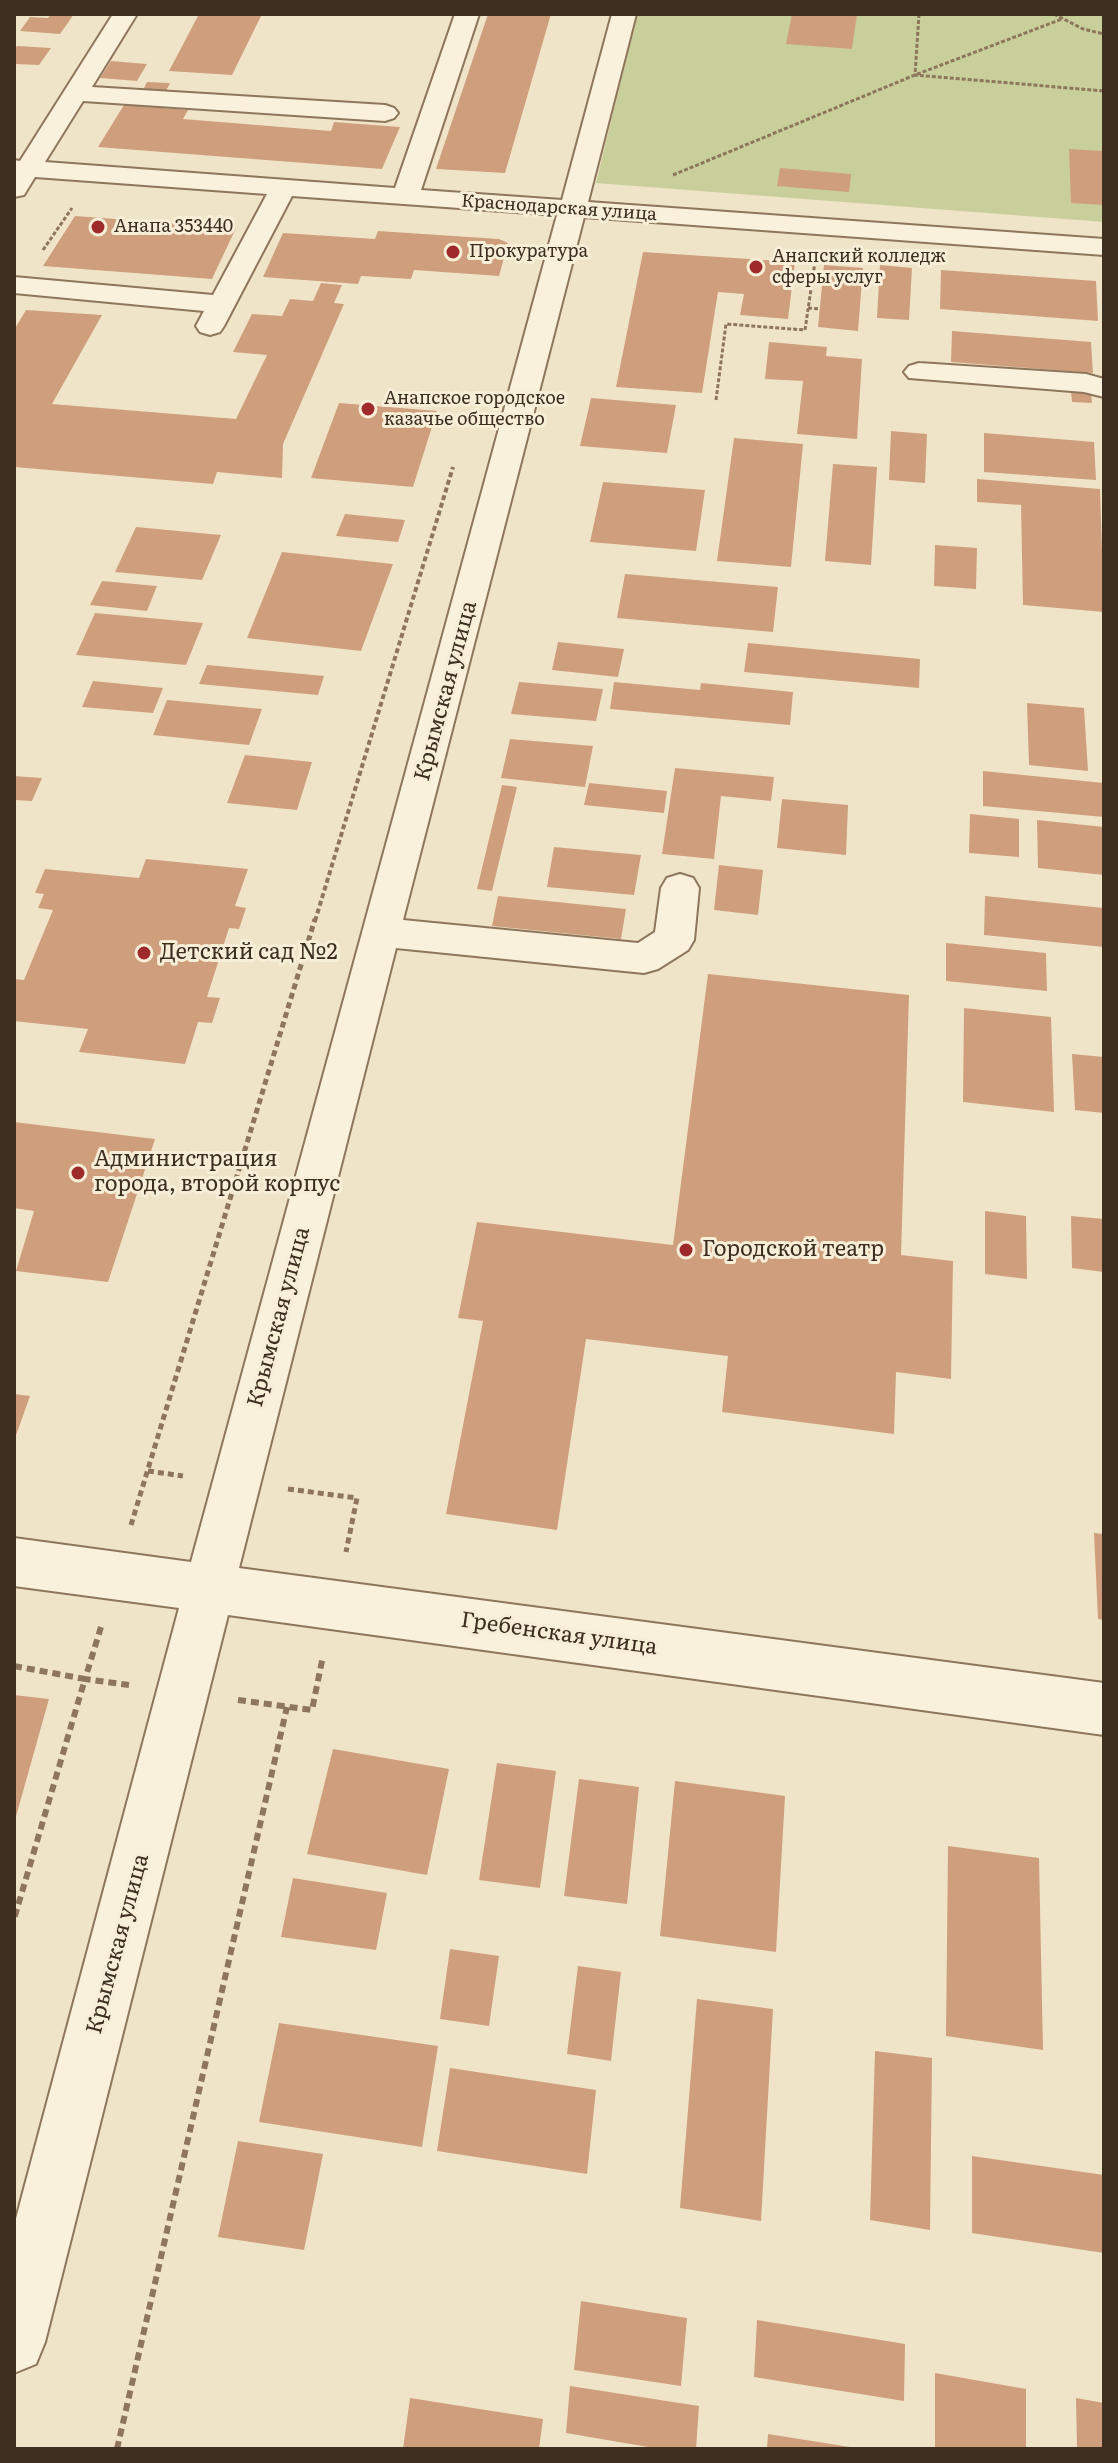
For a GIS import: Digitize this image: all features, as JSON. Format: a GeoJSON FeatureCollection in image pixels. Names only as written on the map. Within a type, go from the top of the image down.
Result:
{"type":"FeatureCollection","features":[{"type":"Feature","properties":{"kind":"street"},"geometry":{"type":"LineString","coordinates":[[19,176],[125,14]]}},
{"type":"Feature","properties":{"kind":"street"},"geometry":{"type":"LineString","coordinates":[[405,197],[467,14]]}},
{"type":"Feature","properties":{"kind":"street","name":"Крымская улица"},"geometry":{"type":"LineString","coordinates":[[14,2342],[209,1587],[624,14]]}},
{"type":"Feature","properties":{"kind":"street"},"geometry":{"type":"LineString","coordinates":[[76,93],[385,113]]}},
{"type":"Feature","properties":{"kind":"street","name":"Краснодарская улица"},"geometry":{"type":"LineString","coordinates":[[19,176],[284,187],[1104,247]]}},
{"type":"Feature","properties":{"kind":"street"},"geometry":{"type":"LineString","coordinates":[[14,285],[216,315],[284,187]]}},
{"type":"Feature","properties":{"kind":"street"},"geometry":{"type":"LineString","coordinates":[[919,372],[1086,383],[1104,388]]}},
{"type":"Feature","properties":{"kind":"street"},"geometry":{"type":"LineString","coordinates":[[382,932],[644,958],[674,940],[680,888]]}},
{"type":"Feature","properties":{"kind":"street","name":"Гребенская улица"},"geometry":{"type":"LineString","coordinates":[[14,1562],[1104,1709]]}},
{"type":"Feature","properties":{"kind":"path"},"geometry":{"type":"LineString","coordinates":[[915,75],[919,14]]}},
{"type":"Feature","properties":{"kind":"path"},"geometry":{"type":"LineString","coordinates":[[1054,14],[1104,34]]}},
{"type":"Feature","properties":{"kind":"path"},"geometry":{"type":"LineString","coordinates":[[650,215],[659,181],[915,75],[1062,19]]}},
{"type":"Feature","properties":{"kind":"path"},"geometry":{"type":"LineString","coordinates":[[915,75],[1104,91]]}},
{"type":"Feature","properties":{"kind":"path"},"geometry":{"type":"LineString","coordinates":[[716,400],[726,324],[805,330],[816,253]]}},
{"type":"Feature","properties":{"kind":"path"},"geometry":{"type":"LineString","coordinates":[[808,308],[820,309]]}},
{"type":"Feature","properties":{"kind":"path"},"geometry":{"type":"LineString","coordinates":[[116,1574],[457,456]]}},
{"type":"Feature","properties":{"kind":"path"},"geometry":{"type":"LineString","coordinates":[[14,1666],[85,1679],[14,1919]]}},
{"type":"Feature","properties":{"kind":"path"},"geometry":{"type":"LineString","coordinates":[[117,2449],[287,1707]]}},
{"type":"Feature","properties":{"kind":"green space"},"geometry":{"type":"Polygon","coordinates":[[[637,14],[1104,14],[1104,222],[596,183],[637,14]]]}},
{"type":"Feature","properties":{"kind":"building"},"geometry":{"type":"Polygon","coordinates":[[[51,14],[74,14],[60,34],[20,31],[30,17],[48,18],[51,14]]]}},
{"type":"Feature","properties":{"kind":"building"},"geometry":{"type":"Polygon","coordinates":[[[199,14],[262,14],[232,75],[169,71],[199,14]]]}},
{"type":"Feature","properties":{"kind":"building"},"geometry":{"type":"Polygon","coordinates":[[[488,14],[551,14],[505,173],[436,169],[488,14]]]}},
{"type":"Feature","properties":{"kind":"building"},"geometry":{"type":"Polygon","coordinates":[[[792,14],[857,14],[852,49],[786,44],[792,14]]]}},
{"type":"Feature","properties":{"kind":"building"},"geometry":{"type":"Polygon","coordinates":[[[17,46],[51,48],[39,65],[14,64],[17,46]]]}},
{"type":"Feature","properties":{"kind":"building"},"geometry":{"type":"Polygon","coordinates":[[[111,61],[147,64],[137,81],[100,78],[111,61]]]}},
{"type":"Feature","properties":{"kind":"building"},"geometry":{"type":"Polygon","coordinates":[[[147,82],[170,83],[164,95],[141,94],[147,82]]]}},
{"type":"Feature","properties":{"kind":"building"},"geometry":{"type":"Polygon","coordinates":[[[124,105],[188,110],[183,119],[331,131],[334,122],[400,127],[382,169],[98,147],[124,105]]]}},
{"type":"Feature","properties":{"kind":"building"},"geometry":{"type":"Polygon","coordinates":[[[1069,149],[1104,151],[1104,205],[1071,203],[1069,149]]]}},
{"type":"Feature","properties":{"kind":"building"},"geometry":{"type":"Polygon","coordinates":[[[780,168],[851,174],[849,192],[777,186],[780,168]]]}},
{"type":"Feature","properties":{"kind":"building"},"geometry":{"type":"Polygon","coordinates":[[[75,216],[236,228],[212,279],[43,266],[75,216]]]}},
{"type":"Feature","properties":{"kind":"building"},"geometry":{"type":"Polygon","coordinates":[[[378,231],[499,239],[508,243],[499,276],[414,270],[411,279],[361,276],[358,284],[263,277],[283,233],[375,239],[378,231]]]}},
{"type":"Feature","properties":{"kind":"building"},"geometry":{"type":"Polygon","coordinates":[[[643,252],[795,262],[788,319],[740,315],[744,294],[718,292],[702,393],[616,387],[643,252]]]}},
{"type":"Feature","properties":{"kind":"building"},"geometry":{"type":"Polygon","coordinates":[[[824,265],[863,268],[858,331],[818,327],[824,265]]]}},
{"type":"Feature","properties":{"kind":"building"},"geometry":{"type":"Polygon","coordinates":[[[880,265],[912,268],[909,320],[877,318],[880,265]]]}},
{"type":"Feature","properties":{"kind":"building"},"geometry":{"type":"Polygon","coordinates":[[[941,270],[1096,281],[1098,321],[940,309],[941,270]]]}},
{"type":"Feature","properties":{"kind":"building"},"geometry":{"type":"Polygon","coordinates":[[[321,283],[342,285],[334,303],[344,304],[283,444],[282,478],[217,472],[213,484],[14,467],[14,330],[26,310],[102,315],[52,404],[236,419],[267,355],[233,352],[252,314],[282,316],[290,299],[313,301],[321,283]]]}},
{"type":"Feature","properties":{"kind":"building"},"geometry":{"type":"Polygon","coordinates":[[[952,331],[1091,342],[1093,373],[951,362],[952,331]]]}},
{"type":"Feature","properties":{"kind":"building"},"geometry":{"type":"Polygon","coordinates":[[[769,342],[827,347],[826,356],[862,359],[857,439],[797,434],[803,381],[765,379],[769,342]]]}},
{"type":"Feature","properties":{"kind":"building"},"geometry":{"type":"Polygon","coordinates":[[[1071,391],[1091,393],[1092,403],[1072,402],[1071,391]]]}},
{"type":"Feature","properties":{"kind":"building"},"geometry":{"type":"Polygon","coordinates":[[[591,398],[676,405],[667,453],[580,446],[591,398]]]}},
{"type":"Feature","properties":{"kind":"building"},"geometry":{"type":"Polygon","coordinates":[[[339,403],[437,411],[413,487],[311,478],[339,403]]]}},
{"type":"Feature","properties":{"kind":"building"},"geometry":{"type":"Polygon","coordinates":[[[891,431],[927,434],[925,483],[889,480],[891,431]]]}},
{"type":"Feature","properties":{"kind":"building"},"geometry":{"type":"Polygon","coordinates":[[[984,433],[1094,442],[1096,480],[984,472],[984,433]]]}},
{"type":"Feature","properties":{"kind":"building"},"geometry":{"type":"Polygon","coordinates":[[[734,438],[803,444],[791,567],[717,561],[734,438]]]}},
{"type":"Feature","properties":{"kind":"building"},"geometry":{"type":"Polygon","coordinates":[[[833,464],[877,467],[871,565],[825,561],[833,464]]]}},
{"type":"Feature","properties":{"kind":"building"},"geometry":{"type":"Polygon","coordinates":[[[977,479],[1100,489],[1104,612],[1023,605],[1021,505],[977,502],[977,479]]]}},
{"type":"Feature","properties":{"kind":"building"},"geometry":{"type":"Polygon","coordinates":[[[603,482],[705,490],[696,551],[590,542],[603,482]]]}},
{"type":"Feature","properties":{"kind":"building"},"geometry":{"type":"Polygon","coordinates":[[[345,514],[405,520],[398,542],[336,536],[345,514]]]}},
{"type":"Feature","properties":{"kind":"building"},"geometry":{"type":"Polygon","coordinates":[[[136,527],[221,535],[202,580],[115,572],[136,527]]]}},
{"type":"Feature","properties":{"kind":"building"},"geometry":{"type":"Polygon","coordinates":[[[935,545],[977,548],[976,589],[934,586],[935,545]]]}},
{"type":"Feature","properties":{"kind":"building"},"geometry":{"type":"Polygon","coordinates":[[[282,552],[393,564],[361,651],[247,638],[282,552]]]}},
{"type":"Feature","properties":{"kind":"building"},"geometry":{"type":"Polygon","coordinates":[[[625,574],[778,587],[773,632],[617,618],[625,574]]]}},
{"type":"Feature","properties":{"kind":"building"},"geometry":{"type":"Polygon","coordinates":[[[102,581],[157,586],[147,611],[90,605],[102,581]]]}},
{"type":"Feature","properties":{"kind":"building"},"geometry":{"type":"Polygon","coordinates":[[[95,613],[203,623],[186,665],[76,655],[95,613]]]}},
{"type":"Feature","properties":{"kind":"building"},"geometry":{"type":"Polygon","coordinates":[[[558,642],[624,649],[618,677],[552,670],[558,642]]]}},
{"type":"Feature","properties":{"kind":"building"},"geometry":{"type":"Polygon","coordinates":[[[748,643],[920,659],[919,688],[744,672],[748,643]]]}},
{"type":"Feature","properties":{"kind":"building"},"geometry":{"type":"Polygon","coordinates":[[[207,665],[324,676],[318,695],[199,684],[207,665]]]}},
{"type":"Feature","properties":{"kind":"building"},"geometry":{"type":"Polygon","coordinates":[[[93,681],[163,688],[153,713],[82,707],[93,681]]]}},
{"type":"Feature","properties":{"kind":"building"},"geometry":{"type":"Polygon","coordinates":[[[519,682],[603,689],[596,721],[511,714],[519,682]]]}},
{"type":"Feature","properties":{"kind":"building"},"geometry":{"type":"Polygon","coordinates":[[[614,682],[700,690],[701,683],[793,692],[790,725],[610,709],[614,682]]]}},
{"type":"Feature","properties":{"kind":"building"},"geometry":{"type":"Polygon","coordinates":[[[167,700],[262,709],[249,745],[153,735],[167,700]]]}},
{"type":"Feature","properties":{"kind":"building"},"geometry":{"type":"Polygon","coordinates":[[[1027,703],[1084,708],[1088,771],[1029,765],[1027,703]]]}},
{"type":"Feature","properties":{"kind":"building"},"geometry":{"type":"Polygon","coordinates":[[[510,739],[593,746],[585,787],[501,778],[510,739]]]}},
{"type":"Feature","properties":{"kind":"building"},"geometry":{"type":"Polygon","coordinates":[[[245,755],[312,762],[297,810],[227,803],[245,755]]]}},
{"type":"Feature","properties":{"kind":"building"},"geometry":{"type":"Polygon","coordinates":[[[675,768],[774,777],[771,801],[721,796],[714,859],[662,854],[675,768]]]}},
{"type":"Feature","properties":{"kind":"building"},"geometry":{"type":"Polygon","coordinates":[[[983,771],[1104,783],[1104,817],[983,806],[983,771]]]}},
{"type":"Feature","properties":{"kind":"building"},"geometry":{"type":"Polygon","coordinates":[[[14,776],[42,778],[32,801],[14,800],[14,776]]]}},
{"type":"Feature","properties":{"kind":"building"},"geometry":{"type":"Polygon","coordinates":[[[589,783],[667,791],[664,813],[584,805],[589,783]]]}},
{"type":"Feature","properties":{"kind":"building"},"geometry":{"type":"Polygon","coordinates":[[[502,785],[517,787],[492,891],[477,889],[502,785]]]}},
{"type":"Feature","properties":{"kind":"building"},"geometry":{"type":"Polygon","coordinates":[[[782,799],[848,805],[846,855],[777,848],[782,799]]]}},
{"type":"Feature","properties":{"kind":"building"},"geometry":{"type":"Polygon","coordinates":[[[970,814],[1019,819],[1019,857],[969,853],[970,814]]]}},
{"type":"Feature","properties":{"kind":"building"},"geometry":{"type":"Polygon","coordinates":[[[1037,820],[1104,827],[1104,875],[1038,868],[1037,820]]]}},
{"type":"Feature","properties":{"kind":"building"},"geometry":{"type":"Polygon","coordinates":[[[554,847],[641,855],[634,895],[547,887],[554,847]]]}},
{"type":"Feature","properties":{"kind":"building"},"geometry":{"type":"Polygon","coordinates":[[[146,859],[248,869],[235,906],[246,908],[239,929],[229,928],[207,997],[220,998],[212,1023],[198,1022],[185,1064],[79,1052],[88,1029],[14,1021],[14,979],[24,980],[53,910],[38,908],[44,894],[35,893],[45,869],[139,878],[146,859]]]}},
{"type":"Feature","properties":{"kind":"building"},"geometry":{"type":"Polygon","coordinates":[[[719,865],[763,870],[758,915],[714,910],[719,865]]]}},
{"type":"Feature","properties":{"kind":"building"},"geometry":{"type":"Polygon","coordinates":[[[498,896],[626,909],[621,939],[492,926],[498,896]]]}},
{"type":"Feature","properties":{"kind":"building"},"geometry":{"type":"Polygon","coordinates":[[[985,896],[1104,908],[1104,947],[984,935],[985,896]]]}},
{"type":"Feature","properties":{"kind":"building"},"geometry":{"type":"Polygon","coordinates":[[[946,943],[1046,953],[1047,991],[946,981],[946,943]]]}},
{"type":"Feature","properties":{"kind":"building","name":"Городской театр"},"geometry":{"type":"Polygon","coordinates":[[[708,974],[909,995],[901,1255],[953,1261],[951,1379],[896,1372],[894,1434],[722,1412],[728,1356],[586,1339],[557,1530],[446,1514],[483,1321],[458,1318],[477,1222],[673,1245],[708,974]]]}},
{"type":"Feature","properties":{"kind":"building"},"geometry":{"type":"Polygon","coordinates":[[[964,1008],[1051,1017],[1054,1112],[963,1102],[964,1008]]]}},
{"type":"Feature","properties":{"kind":"building"},"geometry":{"type":"Polygon","coordinates":[[[1072,1054],[1104,1057],[1104,1113],[1075,1110],[1072,1054]]]}},
{"type":"Feature","properties":{"kind":"building","name":"Администрация города, второй корпус"},"geometry":{"type":"Polygon","coordinates":[[[14,1122],[155,1139],[108,1282],[16,1271],[34,1211],[14,1208],[14,1122]]]}},
{"type":"Feature","properties":{"kind":"building"},"geometry":{"type":"Polygon","coordinates":[[[985,1211],[1026,1216],[1027,1279],[985,1274],[985,1211]]]}},
{"type":"Feature","properties":{"kind":"building"},"geometry":{"type":"Polygon","coordinates":[[[1071,1216],[1104,1219],[1104,1272],[1072,1268],[1071,1216]]]}},
{"type":"Feature","properties":{"kind":"building"},"geometry":{"type":"Polygon","coordinates":[[[14,1394],[30,1396],[14,1441],[14,1394]]]}},
{"type":"Feature","properties":{"kind":"building"},"geometry":{"type":"Polygon","coordinates":[[[1094,1533],[1104,1534],[1104,1620],[1098,1619],[1094,1533]]]}},
{"type":"Feature","properties":{"kind":"building"},"geometry":{"type":"Polygon","coordinates":[[[14,1695],[49,1699],[15,1820],[14,1820],[14,1695]]]}},
{"type":"Feature","properties":{"kind":"building"},"geometry":{"type":"Polygon","coordinates":[[[333,1749],[449,1769],[427,1875],[307,1854],[333,1749]]]}},
{"type":"Feature","properties":{"kind":"building"},"geometry":{"type":"Polygon","coordinates":[[[497,1763],[556,1771],[540,1888],[479,1880],[497,1763]]]}},
{"type":"Feature","properties":{"kind":"building"},"geometry":{"type":"Polygon","coordinates":[[[579,1779],[639,1787],[627,1904],[564,1896],[579,1779]]]}},
{"type":"Feature","properties":{"kind":"building"},"geometry":{"type":"Polygon","coordinates":[[[675,1781],[785,1796],[776,1952],[660,1936],[675,1781]]]}},
{"type":"Feature","properties":{"kind":"building"},"geometry":{"type":"Polygon","coordinates":[[[948,1846],[1039,1858],[1043,2050],[946,2036],[948,1846]]]}},
{"type":"Feature","properties":{"kind":"building"},"geometry":{"type":"Polygon","coordinates":[[[293,1878],[387,1893],[376,1950],[281,1937],[293,1878]]]}},
{"type":"Feature","properties":{"kind":"building"},"geometry":{"type":"Polygon","coordinates":[[[450,1949],[499,1956],[489,2026],[440,2019],[450,1949]]]}},
{"type":"Feature","properties":{"kind":"building"},"geometry":{"type":"Polygon","coordinates":[[[578,1966],[621,1972],[611,2061],[567,2054],[578,1966]]]}},
{"type":"Feature","properties":{"kind":"building"},"geometry":{"type":"Polygon","coordinates":[[[697,1999],[773,2009],[761,2221],[680,2208],[697,1999]]]}},
{"type":"Feature","properties":{"kind":"building"},"geometry":{"type":"Polygon","coordinates":[[[279,2023],[438,2046],[422,2147],[259,2122],[279,2023]]]}},
{"type":"Feature","properties":{"kind":"building"},"geometry":{"type":"Polygon","coordinates":[[[875,2051],[932,2058],[930,2230],[870,2220],[875,2051]]]}},
{"type":"Feature","properties":{"kind":"building"},"geometry":{"type":"Polygon","coordinates":[[[450,2068],[596,2090],[587,2174],[437,2151],[450,2068]]]}},
{"type":"Feature","properties":{"kind":"building"},"geometry":{"type":"Polygon","coordinates":[[[238,2141],[323,2154],[304,2250],[218,2237],[238,2141]]]}},
{"type":"Feature","properties":{"kind":"building"},"geometry":{"type":"Polygon","coordinates":[[[972,2156],[1104,2175],[1104,2253],[972,2233],[972,2156]]]}},
{"type":"Feature","properties":{"kind":"building"},"geometry":{"type":"Polygon","coordinates":[[[581,2301],[687,2318],[681,2386],[574,2370],[581,2301]]]}},
{"type":"Feature","properties":{"kind":"building"},"geometry":{"type":"Polygon","coordinates":[[[757,2320],[905,2344],[904,2401],[754,2377],[757,2320]]]}},
{"type":"Feature","properties":{"kind":"building"},"geometry":{"type":"Polygon","coordinates":[[[935,2373],[1026,2389],[1026,2449],[935,2449],[935,2373]]]}},
{"type":"Feature","properties":{"kind":"building"},"geometry":{"type":"Polygon","coordinates":[[[570,2386],[699,2406],[696,2449],[660,2449],[566,2433],[570,2386]]]}},
{"type":"Feature","properties":{"kind":"building"},"geometry":{"type":"Polygon","coordinates":[[[410,2398],[543,2419],[539,2449],[403,2449],[410,2398]]]}},
{"type":"Feature","properties":{"kind":"building"},"geometry":{"type":"Polygon","coordinates":[[[1076,2398],[1104,2403],[1104,2449],[1077,2449],[1076,2398]]]}},
{"type":"Feature","properties":{"kind":"building"},"geometry":{"type":"Polygon","coordinates":[[[768,2434],[850,2447],[850,2449],[767,2449],[768,2434]]]}},
{"type":"Feature","properties":{"kind":"place","name":"Анапа 353440"},"geometry":{"type":"Point","coordinates":[98,227]}},
{"type":"Feature","properties":{"kind":"place","name":"Прокуратура"},"geometry":{"type":"Point","coordinates":[453,252]}},
{"type":"Feature","properties":{"kind":"place","name":"Анапский колледж сферы услуг"},"geometry":{"type":"Point","coordinates":[756,267]}},
{"type":"Feature","properties":{"kind":"place","name":"Анапское городское казачье общество"},"geometry":{"type":"Point","coordinates":[368,409]}},
{"type":"Feature","properties":{"kind":"place","name":"Детский сад №2"},"geometry":{"type":"Point","coordinates":[144,953]}},
{"type":"Feature","properties":{"kind":"place","name":"Администрация города, второй корпус"},"geometry":{"type":"Point","coordinates":[78,1173]}},
{"type":"Feature","properties":{"kind":"place","name":"Городской театр"},"geometry":{"type":"Point","coordinates":[686,1250]}}]}
